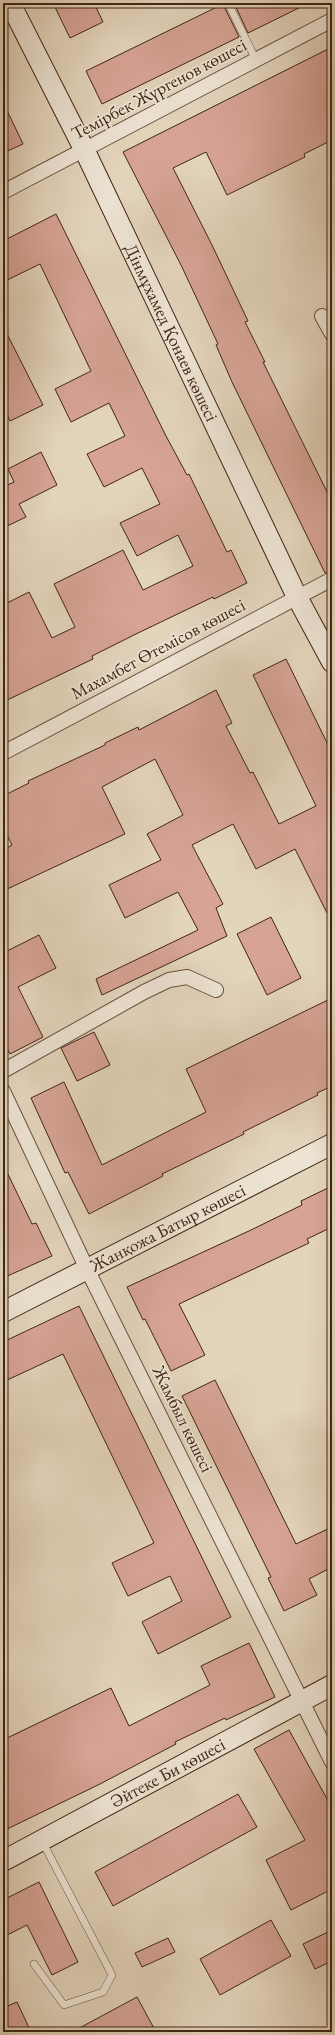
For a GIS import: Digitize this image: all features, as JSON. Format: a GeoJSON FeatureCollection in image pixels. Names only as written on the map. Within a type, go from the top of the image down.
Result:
{"type":"FeatureCollection","features":[{"type":"Feature","properties":{"kind":"street","name":"Дінмұхамед Қонаев көшесі"},"geometry":{"type":"LineString","coordinates":[[10,3],[84,149],[297,597],[332,662]]}},
{"type":"Feature","properties":{"kind":"street","name":"Темірбек Жүргенов көшесі"},"geometry":{"type":"LineString","coordinates":[[3,192],[332,20]]}},
{"type":"Feature","properties":{"kind":"street"},"geometry":{"type":"LineString","coordinates":[[322,316],[332,334]]}},
{"type":"Feature","properties":{"kind":"street","name":"Махамбет Өтемісов көшесі"},"geometry":{"type":"LineString","coordinates":[[3,753],[332,579]]}},
{"type":"Feature","properties":{"kind":"street"},"geometry":{"type":"LineString","coordinates":[[3,1071],[144,992],[169,980],[187,977],[216,990]]}},
{"type":"Feature","properties":{"kind":"street","name":"Жамбыл көшесі"},"geometry":{"type":"LineString","coordinates":[[3,1091],[87,1269],[332,1762]]}},
{"type":"Feature","properties":{"kind":"street","name":"Жанқожа Батыр көшесі"},"geometry":{"type":"LineString","coordinates":[[3,1312],[332,1144]]}},
{"type":"Feature","properties":{"kind":"street","name":"Әйтеке Би көшесі"},"geometry":{"type":"LineString","coordinates":[[3,1861],[301,1700],[332,1685]]}},
{"type":"Feature","properties":{"kind":"lane"},"geometry":{"type":"LineString","coordinates":[[228,3],[256,60]]}},
{"type":"Feature","properties":{"kind":"lane"},"geometry":{"type":"LineString","coordinates":[[34,1964],[64,2005],[103,1992],[112,1975],[42,1840]]}},
{"type":"Feature","properties":{"kind":"building"},"geometry":{"type":"Polygon","coordinates":[[[53,3],[94,3],[103,22],[70,38],[53,3]]]}},
{"type":"Feature","properties":{"kind":"building"},"geometry":{"type":"Polygon","coordinates":[[[234,3],[309,3],[248,33],[234,3]]]}},
{"type":"Feature","properties":{"kind":"building"},"geometry":{"type":"Polygon","coordinates":[[[223,4],[239,37],[102,104],[86,71],[223,4]]]}},
{"type":"Feature","properties":{"kind":"building"},"geometry":{"type":"Polygon","coordinates":[[[332,47],[332,140],[304,154],[305,157],[227,195],[206,152],[173,168],[248,321],[245,322],[265,362],[263,362],[332,502],[332,571],[325,573],[232,382],[216,345],[218,344],[182,267],[123,152],[332,47]]]}},
{"type":"Feature","properties":{"kind":"building"},"geometry":{"type":"Polygon","coordinates":[[[3,102],[23,144],[3,153],[3,102]]]}},
{"type":"Feature","properties":{"kind":"building"},"geometry":{"type":"Polygon","coordinates":[[[56,214],[166,436],[187,475],[189,474],[227,552],[231,550],[247,583],[214,599],[213,597],[138,633],[92,656],[93,659],[3,702],[3,605],[29,592],[52,638],[75,627],[54,584],[123,550],[143,590],[193,566],[178,535],[137,556],[120,523],[160,504],[142,468],[104,487],[87,454],[125,436],[109,403],[71,422],[55,389],[91,371],[40,264],[3,282],[3,241],[56,214]]]}},
{"type":"Feature","properties":{"kind":"building"},"geometry":{"type":"Polygon","coordinates":[[[3,326],[43,405],[10,421],[3,406],[3,326]]]}},
{"type":"Feature","properties":{"kind":"building"},"geometry":{"type":"Polygon","coordinates":[[[41,452],[57,485],[19,504],[26,517],[3,528],[3,487],[14,482],[8,469],[41,452]]]}},
{"type":"Feature","properties":{"kind":"building"},"geometry":{"type":"Polygon","coordinates":[[[286,659],[332,753],[332,923],[295,849],[256,869],[233,824],[192,845],[223,904],[216,908],[227,936],[102,995],[96,979],[198,930],[178,892],[125,918],[109,885],[161,860],[147,834],[183,815],[155,759],[102,787],[125,834],[3,891],[3,850],[12,845],[3,827],[3,796],[29,783],[28,781],[105,745],[105,743],[138,727],[139,730],[216,690],[232,723],[226,726],[250,773],[253,772],[279,824],[316,806],[253,675],[286,659]]]}},
{"type":"Feature","properties":{"kind":"building"},"geometry":{"type":"Polygon","coordinates":[[[271,917],[301,978],[267,995],[237,934],[271,917]]]}},
{"type":"Feature","properties":{"kind":"building"},"geometry":{"type":"Polygon","coordinates":[[[39,935],[56,968],[18,987],[43,1037],[10,1054],[3,1040],[3,953],[39,935]]]}},
{"type":"Feature","properties":{"kind":"building"},"geometry":{"type":"Polygon","coordinates":[[[332,998],[332,1086],[317,1093],[318,1095],[243,1132],[244,1134],[162,1174],[163,1176],[89,1214],[68,1172],[65,1173],[31,1098],[64,1082],[102,1165],[206,1112],[186,1069],[332,998]]]}},
{"type":"Feature","properties":{"kind":"building"},"geometry":{"type":"Polygon","coordinates":[[[94,1032],[110,1065],[77,1081],[61,1048],[94,1032]]]}},
{"type":"Feature","properties":{"kind":"building"},"geometry":{"type":"Polygon","coordinates":[[[3,1164],[32,1224],[36,1223],[52,1256],[3,1278],[3,1164]]]}},
{"type":"Feature","properties":{"kind":"building"},"geometry":{"type":"Polygon","coordinates":[[[332,1186],[332,1227],[307,1239],[309,1243],[179,1304],[205,1355],[171,1371],[127,1287],[302,1205],[301,1201],[332,1186]]]}},
{"type":"Feature","properties":{"kind":"building"},"geometry":{"type":"Polygon","coordinates":[[[79,1306],[231,1617],[158,1654],[142,1622],[182,1601],[170,1576],[128,1596],[112,1563],[154,1543],[63,1354],[3,1382],[3,1342],[79,1306]]]}},
{"type":"Feature","properties":{"kind":"building"},"geometry":{"type":"Polygon","coordinates":[[[215,1380],[296,1544],[332,1527],[332,1567],[309,1579],[317,1595],[284,1611],[268,1578],[271,1577],[182,1396],[215,1380]]]}},
{"type":"Feature","properties":{"kind":"building"},"geometry":{"type":"Polygon","coordinates":[[[249,1643],[275,1697],[226,1720],[225,1718],[175,1742],[176,1744],[100,1784],[3,1831],[3,1740],[111,1688],[129,1726],[210,1685],[201,1666],[249,1643]]]}},
{"type":"Feature","properties":{"kind":"building"},"geometry":{"type":"Polygon","coordinates":[[[289,1730],[332,1808],[332,1889],[291,1910],[266,1860],[305,1840],[254,1749],[289,1730]]]}},
{"type":"Feature","properties":{"kind":"building"},"geometry":{"type":"Polygon","coordinates":[[[238,1794],[257,1827],[113,1906],[95,1872],[238,1794]]]}},
{"type":"Feature","properties":{"kind":"building"},"geometry":{"type":"Polygon","coordinates":[[[39,1882],[78,1962],[52,1975],[27,1925],[3,1937],[3,1900],[39,1882]]]}},
{"type":"Feature","properties":{"kind":"building"},"geometry":{"type":"Polygon","coordinates":[[[271,1920],[291,1956],[220,1995],[200,1959],[271,1920]]]}},
{"type":"Feature","properties":{"kind":"building"},"geometry":{"type":"Polygon","coordinates":[[[332,1930],[332,1961],[315,1969],[303,1944],[332,1930]]]}},
{"type":"Feature","properties":{"kind":"building"},"geometry":{"type":"Polygon","coordinates":[[[168,1938],[175,1952],[142,1967],[135,1953],[168,1938]]]}},
{"type":"Feature","properties":{"kind":"building"},"geometry":{"type":"Polygon","coordinates":[[[137,1997],[156,2032],[72,2032],[137,1997]]]}},
{"type":"Feature","properties":{"kind":"building"},"geometry":{"type":"Polygon","coordinates":[[[17,2002],[31,2032],[3,2032],[3,2008],[17,2002]]]}}]}
